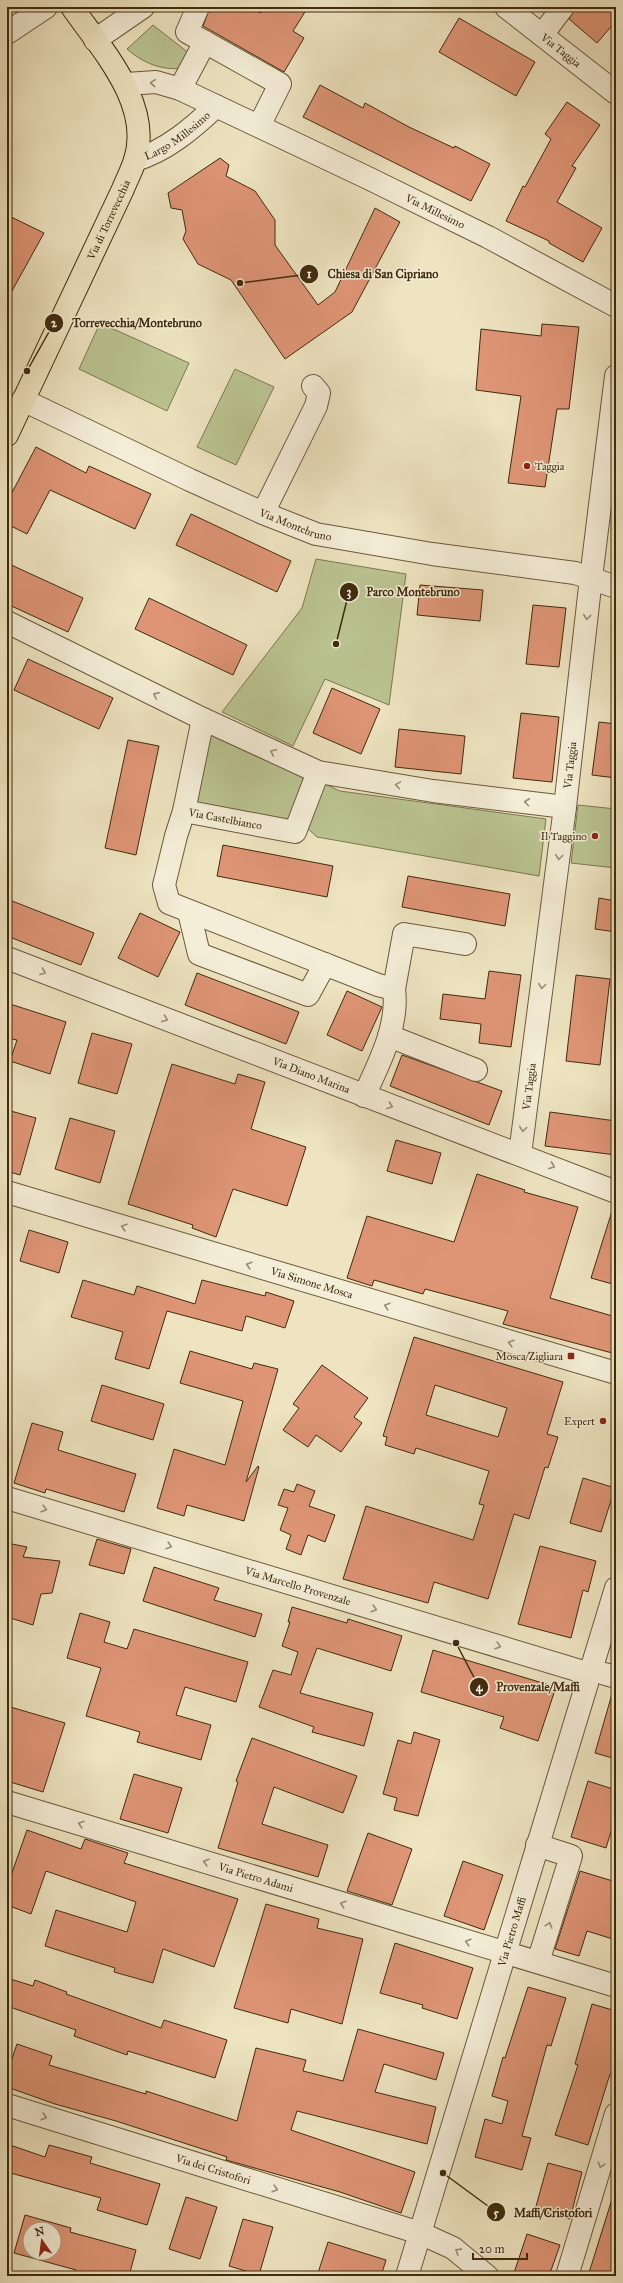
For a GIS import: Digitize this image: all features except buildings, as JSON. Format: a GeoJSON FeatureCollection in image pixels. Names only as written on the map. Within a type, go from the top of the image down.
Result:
{"type":"FeatureCollection","features":[{"type":"Feature","properties":{"kind":"main road","name":"Via di Torrevecchia"},"geometry":{"type":"LineString","coordinates":[[7,435],[135,160],[137,130],[126,84],[72,7]]}},
{"type":"Feature","properties":{"kind":"street"},"geometry":{"type":"LineString","coordinates":[[7,34],[46,7]]}},
{"type":"Feature","properties":{"kind":"street"},"geometry":{"type":"LineString","coordinates":[[95,40],[143,7]]}},
{"type":"Feature","properties":{"kind":"street"},"geometry":{"type":"LineString","coordinates":[[198,7],[187,32],[280,84],[256,117]]}},
{"type":"Feature","properties":{"kind":"street","name":"Via Taggia"},"geometry":{"type":"LineString","coordinates":[[506,7],[616,93]]}},
{"type":"Feature","properties":{"kind":"street"},"geometry":{"type":"LineString","coordinates":[[542,35],[563,7]]}},
{"type":"Feature","properties":{"kind":"street"},"geometry":{"type":"LineString","coordinates":[[180,89],[205,42]]}},
{"type":"Feature","properties":{"kind":"street","name":"Largo Millesimo"},"geometry":{"type":"LineString","coordinates":[[126,84],[156,82],[180,89],[216,106],[256,117]]}},
{"type":"Feature","properties":{"kind":"street","name":"Largo Millesimo"},"geometry":{"type":"LineString","coordinates":[[135,160],[156,154],[202,120],[216,106]]}},
{"type":"Feature","properties":{"kind":"street","name":"Via Millesimo"},"geometry":{"type":"LineString","coordinates":[[256,117],[616,293]]}},
{"type":"Feature","properties":{"kind":"street","name":"Via Millesimo"},"geometry":{"type":"LineString","coordinates":[[256,117],[488,237],[616,306]]}},
{"type":"Feature","properties":{"kind":"street","name":"Via Taggia"},"geometry":{"type":"LineString","coordinates":[[520,1154],[565,807],[590,578],[616,376]]}},
{"type":"Feature","properties":{"kind":"street"},"geometry":{"type":"LineString","coordinates":[[262,513],[316,406],[319,393],[313,386]]}},
{"type":"Feature","properties":{"kind":"street","name":"Via Montebruno"},"geometry":{"type":"LineString","coordinates":[[24,400],[262,513],[316,534],[340,540],[575,573],[616,587]]}},
{"type":"Feature","properties":{"kind":"street"},"geometry":{"type":"LineString","coordinates":[[7,622],[203,719],[318,772],[434,791],[565,807]]}},
{"type":"Feature","properties":{"kind":"street","name":"Via Castelbianco"},"geometry":{"type":"LineString","coordinates":[[203,719],[184,811],[295,832],[318,772]]}},
{"type":"Feature","properties":{"kind":"street"},"geometry":{"type":"LineString","coordinates":[[184,811],[176,836],[164,885],[169,903],[325,964],[394,989]]}},
{"type":"Feature","properties":{"kind":"street"},"geometry":{"type":"LineString","coordinates":[[189,912],[199,954],[308,995],[325,964]]}},
{"type":"Feature","properties":{"kind":"street"},"geometry":{"type":"LineString","coordinates":[[364,1096],[389,1036],[396,1003],[394,989],[404,934],[466,944]]}},
{"type":"Feature","properties":{"kind":"street","name":"Via Diano Marina"},"geometry":{"type":"LineString","coordinates":[[7,958],[616,1192]]}},
{"type":"Feature","properties":{"kind":"street"},"geometry":{"type":"LineString","coordinates":[[389,1036],[476,1070]]}},
{"type":"Feature","properties":{"kind":"street","name":"Via Simone Mosca"},"geometry":{"type":"LineString","coordinates":[[7,1192],[616,1373]]}},
{"type":"Feature","properties":{"kind":"street","name":"Via Marcello Provenzale"},"geometry":{"type":"LineString","coordinates":[[7,1498],[604,1675]]}},
{"type":"Feature","properties":{"kind":"street","name":"Via Pietro Maffi"},"geometry":{"type":"LineString","coordinates":[[407,2276],[537,1845],[604,1675],[616,1588]]}},
{"type":"Feature","properties":{"kind":"street","name":"Via Pietro Adami"},"geometry":{"type":"LineString","coordinates":[[7,1802],[616,1986]]}},
{"type":"Feature","properties":{"kind":"street"},"geometry":{"type":"LineString","coordinates":[[537,1845],[570,1856],[538,1962]]}},
{"type":"Feature","properties":{"kind":"street","name":"Via dei Cristofori"},"geometry":{"type":"LineString","coordinates":[[7,2105],[420,2233],[453,2248],[487,2276]]}},
{"type":"Feature","properties":{"kind":"street"},"geometry":{"type":"LineString","coordinates":[[567,2276],[616,2114]]}},
{"type":"Feature","properties":{"kind":"green space"},"geometry":{"type":"Polygon","coordinates":[[[153,25],[190,54],[183,68],[175,69],[153,65],[127,49],[153,25]]]}},
{"type":"Feature","properties":{"kind":"green space"},"geometry":{"type":"Polygon","coordinates":[[[100,323],[189,363],[167,411],[79,369],[100,323]]]}},
{"type":"Feature","properties":{"kind":"green space"},"geometry":{"type":"Polygon","coordinates":[[[235,369],[274,387],[236,465],[197,447],[235,369]]]}},
{"type":"Feature","properties":{"kind":"green space"},"geometry":{"type":"Polygon","coordinates":[[[316,559],[406,574],[389,705],[325,679],[293,746],[222,712],[302,608],[316,559]]]}},
{"type":"Feature","properties":{"kind":"green space"},"geometry":{"type":"Polygon","coordinates":[[[209,733],[307,777],[288,821],[194,803],[209,733]]]}},
{"type":"Feature","properties":{"kind":"green space"},"geometry":{"type":"Polygon","coordinates":[[[325,784],[340,791],[546,819],[539,876],[317,837],[306,827],[325,784]]]}},
{"type":"Feature","properties":{"kind":"green space","name":"Il Taggino"},"geometry":{"type":"Polygon","coordinates":[[[578,805],[616,809],[616,868],[571,863],[578,805]]]}},
{"type":"Feature","properties":{"kind":"place","name":"Chiesa di San Cipriano"},"geometry":{"type":"Point","coordinates":[240,283]}},
{"type":"Feature","properties":{"kind":"place","name":"Torrevecchia/Montebruno"},"geometry":{"type":"Point","coordinates":[27,371]}},
{"type":"Feature","properties":{"kind":"place","name":"Taggia"},"geometry":{"type":"Point","coordinates":[527,466]}},
{"type":"Feature","properties":{"kind":"place","name":"Parco Montebruno"},"geometry":{"type":"Point","coordinates":[336,644]}},
{"type":"Feature","properties":{"kind":"place","name":"Il Taggino"},"geometry":{"type":"Point","coordinates":[595,836]}},
{"type":"Feature","properties":{"kind":"place","name":"Mosca/Zigliara"},"geometry":{"type":"Point","coordinates":[571,1356]}},
{"type":"Feature","properties":{"kind":"place","name":"Expert"},"geometry":{"type":"Point","coordinates":[603,1421]}},
{"type":"Feature","properties":{"kind":"place","name":"Provenzale/Maffi"},"geometry":{"type":"Point","coordinates":[456,1643]}},
{"type":"Feature","properties":{"kind":"place","name":"Maffi/Cristofori"},"geometry":{"type":"Point","coordinates":[443,2173]}}]}
